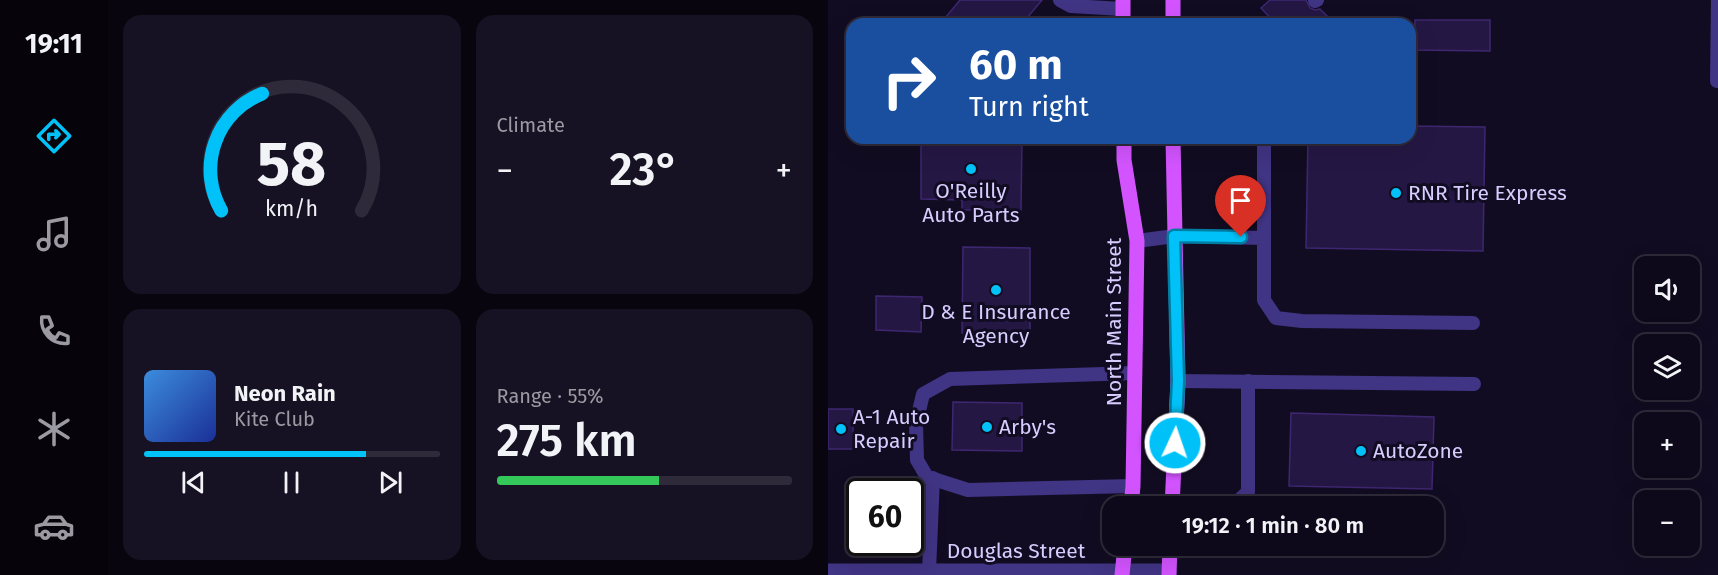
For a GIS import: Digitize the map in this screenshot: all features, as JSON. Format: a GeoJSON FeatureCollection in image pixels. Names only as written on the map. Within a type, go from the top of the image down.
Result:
{"type":"FeatureCollection","features":[{"type":"Feature","properties":{"kind":"main road"},"geometry":{"type":"LineString","coordinates":[[1173,0],[1173,18]]}},
{"type":"Feature","properties":{"kind":"main road","name":"North Main Street"},"geometry":{"type":"LineString","coordinates":[[1124,144],[1124,160],[1137,241],[1132,496]]}},
{"type":"Feature","properties":{"kind":"main road"},"geometry":{"type":"LineString","coordinates":[[1172,496],[1178,381],[1173,144]]}},
{"type":"Feature","properties":{"kind":"main road"},"geometry":{"type":"LineString","coordinates":[[1122,574],[1124,556]]}},
{"type":"Feature","properties":{"kind":"main road"},"geometry":{"type":"LineString","coordinates":[[1169,573],[1170,556]]}},
{"type":"Feature","properties":{"kind":"street","name":"Douglas Street"},"geometry":{"type":"LineString","coordinates":[[828,571],[1169,573]]}},
{"type":"Feature","properties":{"kind":"lane"},"geometry":{"type":"LineString","coordinates":[[1060,0],[1071,6],[1122,11]]}},
{"type":"Feature","properties":{"kind":"lane"},"geometry":{"type":"LineString","coordinates":[[1717,81],[1718,0]]}},
{"type":"Feature","properties":{"kind":"lane"},"geometry":{"type":"LineString","coordinates":[[1264,144],[1264,300],[1276,318],[1302,321],[1473,323]]}},
{"type":"Feature","properties":{"kind":"lane"},"geometry":{"type":"LineString","coordinates":[[1137,241],[1174,236],[1264,238]]}},
{"type":"Feature","properties":{"kind":"lane"},"geometry":{"type":"LineString","coordinates":[[1133,486],[969,490],[927,477],[917,460],[916,424],[923,394],[950,379],[1135,373]]}},
{"type":"Feature","properties":{"kind":"lane"},"geometry":{"type":"LineString","coordinates":[[1178,381],[1474,384]]}},
{"type":"Feature","properties":{"kind":"lane"},"geometry":{"type":"LineString","coordinates":[[1244,496],[1248,492],[1248,381]]}},
{"type":"Feature","properties":{"kind":"lane"},"geometry":{"type":"LineString","coordinates":[[929,571],[933,478]]}},
{"type":"Feature","properties":{"kind":"building"},"geometry":{"type":"Polygon","coordinates":[[[960,0],[1042,0],[1027,18],[945,18],[960,0]]]}},
{"type":"Feature","properties":{"kind":"building"},"geometry":{"type":"Polygon","coordinates":[[[1270,0],[1306,0],[1310,8],[1320,9],[1329,18],[1270,18],[1261,8],[1270,0]]]}},
{"type":"Feature","properties":{"kind":"building"},"geometry":{"type":"Polygon","coordinates":[[[1416,20],[1490,20],[1490,51],[1416,50],[1416,20]]]}},
{"type":"Feature","properties":{"kind":"building","name":"RNR Tire Express"},"geometry":{"type":"Polygon","coordinates":[[[1416,126],[1485,127],[1483,251],[1306,248],[1308,144],[1416,144],[1416,126]]]}},
{"type":"Feature","properties":{"kind":"building","name":"O'Reilly Auto Parts"},"geometry":{"type":"Polygon","coordinates":[[[921,144],[1022,144],[1021,210],[962,210],[962,200],[921,199],[921,144]]]}},
{"type":"Feature","properties":{"kind":"building","name":"D & E Insurance Agency"},"geometry":{"type":"Polygon","coordinates":[[[963,247],[1030,248],[1030,333],[962,333],[963,247]]]}},
{"type":"Feature","properties":{"kind":"building"},"geometry":{"type":"Polygon","coordinates":[[[876,296],[922,297],[921,332],[876,330],[876,296]]]}},
{"type":"Feature","properties":{"kind":"building","name":"Arby's"},"geometry":{"type":"Polygon","coordinates":[[[953,402],[1022,403],[1022,451],[952,450],[953,402]]]}},
{"type":"Feature","properties":{"kind":"building","name":"A-1 Auto Repair"},"geometry":{"type":"Polygon","coordinates":[[[828,409],[853,409],[853,449],[828,449],[828,409]]]}},
{"type":"Feature","properties":{"kind":"building","name":"AutoZone"},"geometry":{"type":"Polygon","coordinates":[[[1291,413],[1434,417],[1432,489],[1289,486],[1291,413]]]}},
{"type":"Feature","properties":{"kind":"place","name":"O'Reilly Auto Parts"},"geometry":{"type":"Point","coordinates":[971,169]}},
{"type":"Feature","properties":{"kind":"place","name":"RNR Tire Express"},"geometry":{"type":"Point","coordinates":[1396,193]}},
{"type":"Feature","properties":{"kind":"place","name":"D & E Insurance Agency"},"geometry":{"type":"Point","coordinates":[996,290]}},
{"type":"Feature","properties":{"kind":"place","name":"Arby's"},"geometry":{"type":"Point","coordinates":[987,427]}},
{"type":"Feature","properties":{"kind":"place","name":"A-1 Auto Repair"},"geometry":{"type":"Point","coordinates":[841,429]}},
{"type":"Feature","properties":{"kind":"place","name":"AutoZone"},"geometry":{"type":"Point","coordinates":[1361,451]}},
{"type":"Feature","properties":{"kind":"route"},"geometry":{"type":"LineString","coordinates":[[1175,443],[1178,381],[1174,236],[1241,237]]}}]}
